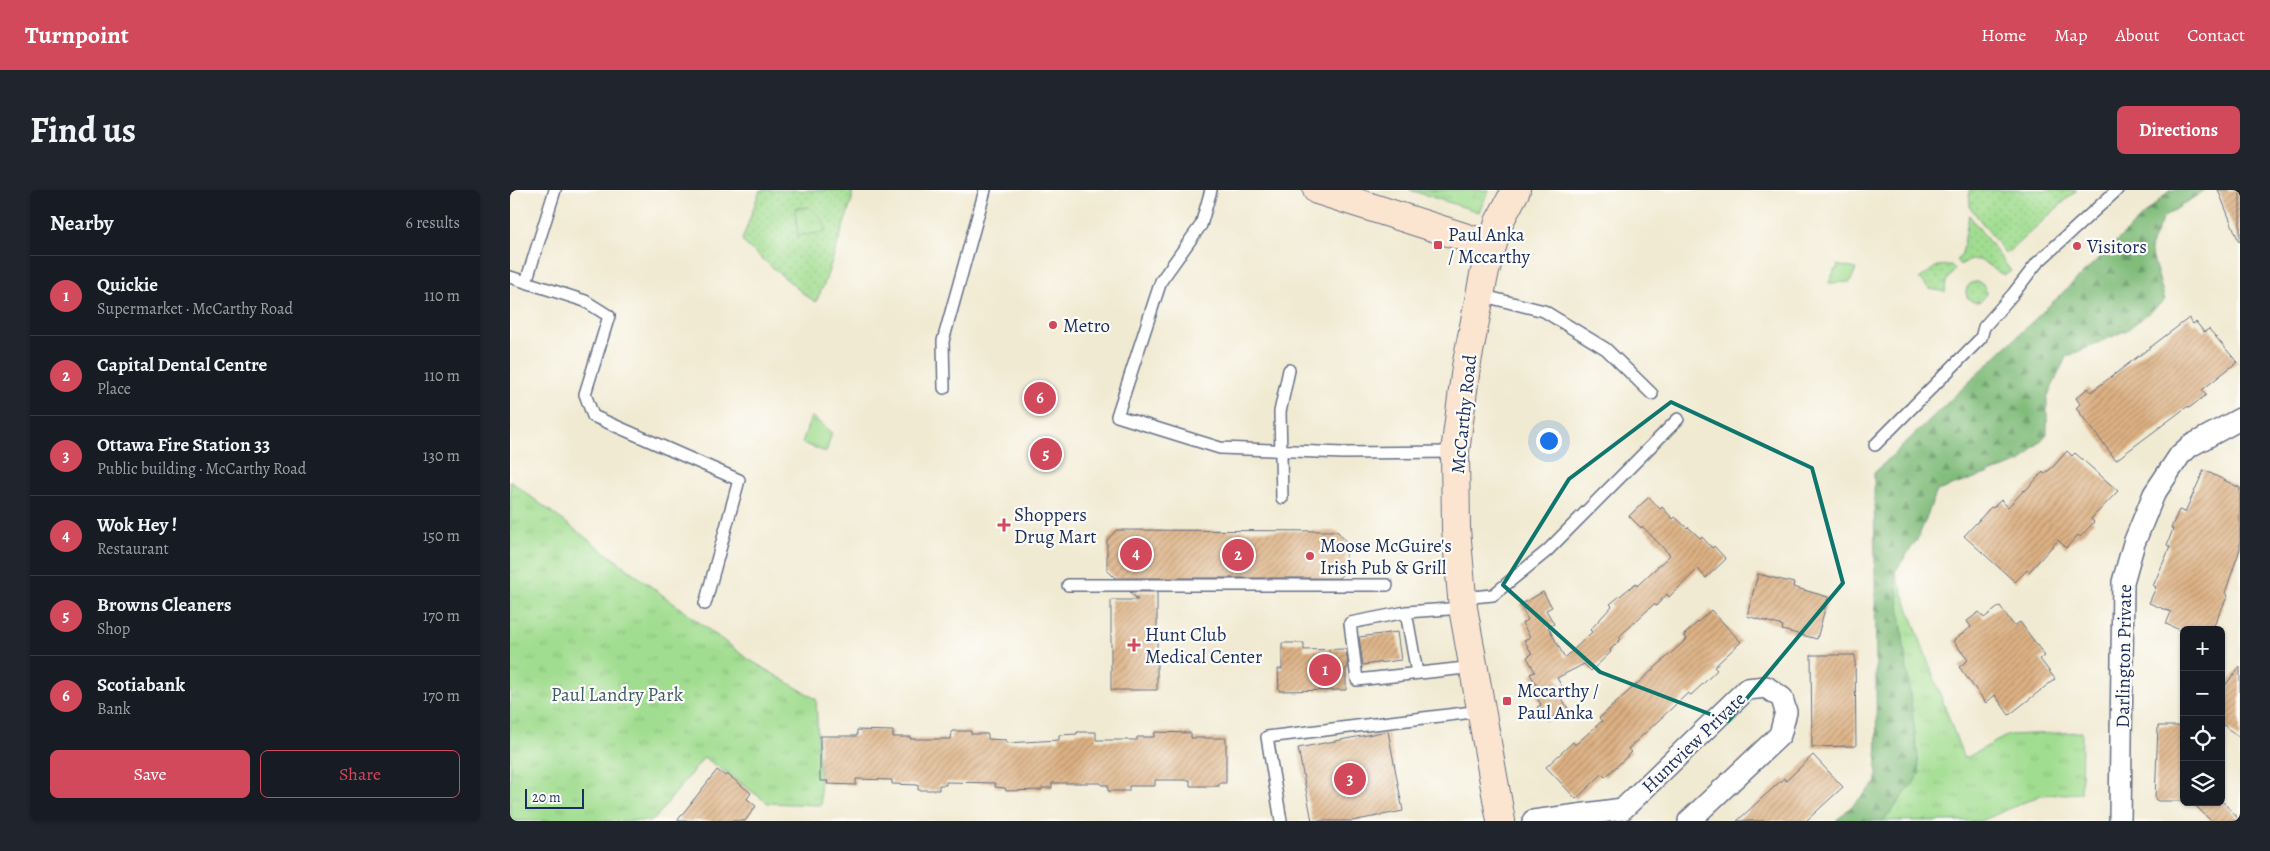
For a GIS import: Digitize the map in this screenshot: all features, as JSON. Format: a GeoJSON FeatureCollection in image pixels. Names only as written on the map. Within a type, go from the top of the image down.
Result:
{"type":"FeatureCollection","features":[{"type":"Feature","properties":{"kind":"street","name":"McCarthy Road"},"geometry":{"type":"LineString","coordinates":[[1501,821],[1463,603],[1456,528],[1455,452],[1466,367],[1480,295],[1499,222],[1516,190]]}},
{"type":"Feature","properties":{"kind":"street"},"geometry":{"type":"LineString","coordinates":[[1321,191],[1492,246]]}},
{"type":"Feature","properties":{"kind":"street","name":"Darlington Private"},"geometry":{"type":"LineString","coordinates":[[2120,821],[2123,582],[2134,543],[2154,494],[2180,455],[2190,446],[2240,419]]}},
{"type":"Feature","properties":{"kind":"street","name":"Huntview Private"},"geometry":{"type":"LineString","coordinates":[[1533,821],[1626,815],[1747,689],[1766,688],[1782,698],[1786,712],[1780,735],[1689,821]]}},
{"type":"Feature","properties":{"kind":"lane"},"geometry":{"type":"LineString","coordinates":[[526,282],[555,190]]}},
{"type":"Feature","properties":{"kind":"lane"},"geometry":{"type":"LineString","coordinates":[[944,388],[943,342],[985,190]]}},
{"type":"Feature","properties":{"kind":"lane"},"geometry":{"type":"LineString","coordinates":[[1211,190],[1201,226],[1161,281],[1118,416],[1220,448],[1343,453],[1455,452]]}},
{"type":"Feature","properties":{"kind":"lane"},"geometry":{"type":"LineString","coordinates":[[1875,445],[1981,338],[1984,327],[2037,263],[2117,190]]}},
{"type":"Feature","properties":{"kind":"lane"},"geometry":{"type":"LineString","coordinates":[[510,277],[585,300],[609,316],[585,394],[594,416],[739,480],[705,604]]}},
{"type":"Feature","properties":{"kind":"lane"},"geometry":{"type":"LineString","coordinates":[[1480,295],[1544,311],[1606,350],[1652,394]]}},
{"type":"Feature","properties":{"kind":"lane"},"geometry":{"type":"LineString","coordinates":[[1282,498],[1280,412],[1289,370]]}},
{"type":"Feature","properties":{"kind":"lane"},"geometry":{"type":"LineString","coordinates":[[1474,667],[1357,680],[1350,623],[1463,603],[1493,595],[1547,551],[1678,419]]}},
{"type":"Feature","properties":{"kind":"lane"},"geometry":{"type":"LineString","coordinates":[[1068,585],[1387,585]]}},
{"type":"Feature","properties":{"kind":"lane"},"geometry":{"type":"LineString","coordinates":[[1406,612],[1417,673]]}},
{"type":"Feature","properties":{"kind":"lane"},"geometry":{"type":"LineString","coordinates":[[1281,821],[1266,737],[1481,710]]}},
{"type":"Feature","properties":{"kind":"highlighted area"},"geometry":{"type":"Polygon","coordinates":[[[1671,402],[1812,468],[1843,583],[1728,721],[1600,672],[1503,585],[1569,479],[1671,402]]]}},
{"type":"Feature","properties":{"kind":"green space"},"geometry":{"type":"Polygon","coordinates":[[[760,190],[852,190],[852,200],[825,282],[816,302],[805,295],[742,240],[760,190]]]}},
{"type":"Feature","properties":{"kind":"green space"},"geometry":{"type":"Polygon","coordinates":[[[1410,190],[1489,190],[1479,212],[1410,190]]]}},
{"type":"Feature","properties":{"kind":"green space"},"geometry":{"type":"Polygon","coordinates":[[[1969,190],[2077,190],[2006,254],[1970,207],[1969,190]]]}},
{"type":"Feature","properties":{"kind":"green space"},"geometry":{"type":"Polygon","coordinates":[[[2170,190],[2205,190],[2163,218],[2150,248],[2165,300],[2127,330],[2066,357],[2047,398],[2047,434],[2021,462],[1937,491],[1918,538],[1895,572],[1920,774],[1884,821],[1836,821],[1877,782],[1874,473],[2170,190]]]}},
{"type":"Feature","properties":{"kind":"green space"},"geometry":{"type":"Polygon","coordinates":[[[810,207],[823,220],[826,232],[798,236],[795,208],[810,207]]]}},
{"type":"Feature","properties":{"kind":"green space"},"geometry":{"type":"Polygon","coordinates":[[[1969,215],[2011,271],[2005,275],[1981,261],[1968,261],[1960,265],[1957,261],[1962,253],[1969,215]]]}},
{"type":"Feature","properties":{"kind":"green space"},"geometry":{"type":"Polygon","coordinates":[[[1837,265],[1856,269],[1850,282],[1829,283],[1835,269],[1838,269],[1837,265]]]}},
{"type":"Feature","properties":{"kind":"green space"},"geometry":{"type":"Polygon","coordinates":[[[1951,265],[1955,269],[1946,282],[1945,292],[1930,289],[1919,279],[1937,266],[1951,265]]]}},
{"type":"Feature","properties":{"kind":"green space"},"geometry":{"type":"Polygon","coordinates":[[[1972,282],[1980,282],[1986,288],[1986,296],[1980,302],[1972,302],[1966,296],[1966,288],[1972,282]]]}},
{"type":"Feature","properties":{"kind":"green space"},"geometry":{"type":"Polygon","coordinates":[[[811,416],[832,433],[826,452],[802,443],[811,416]]]}},
{"type":"Feature","properties":{"kind":"green space","name":"Paul Landry Park"},"geometry":{"type":"Polygon","coordinates":[[[510,481],[748,659],[816,699],[821,805],[768,803],[704,757],[653,821],[510,821],[510,481]]]}},
{"type":"Feature","properties":{"kind":"green space"},"geometry":{"type":"Polygon","coordinates":[[[1895,572],[1964,759],[2008,735],[2082,732],[2081,793],[2041,795],[1981,821],[1884,821],[1920,774],[1895,572]]]}},
{"type":"Feature","properties":{"kind":"building"},"geometry":{"type":"Polygon","coordinates":[[[2218,190],[2240,190],[2239,242],[2218,190]]]}},
{"type":"Feature","properties":{"kind":"building"},"geometry":{"type":"Polygon","coordinates":[[[2189,318],[2193,324],[2196,322],[2204,332],[2209,329],[2237,362],[2202,390],[2206,395],[2189,408],[2188,406],[2116,460],[2076,408],[2080,404],[2076,398],[2088,388],[2091,392],[2189,318]]]}},
{"type":"Feature","properties":{"kind":"building"},"geometry":{"type":"Polygon","coordinates":[[[2067,451],[2072,456],[2075,453],[2118,491],[2091,519],[2094,522],[2080,537],[2078,535],[2066,548],[2058,540],[2029,572],[2027,570],[2015,582],[1964,536],[1991,507],[1993,508],[2001,500],[2008,507],[2043,472],[2044,474],[2053,467],[2067,451]]]}},
{"type":"Feature","properties":{"kind":"building"},"geometry":{"type":"Polygon","coordinates":[[[2204,470],[2240,488],[2240,549],[2225,593],[2228,595],[2214,626],[2180,626],[2180,630],[2166,624],[2171,612],[2149,603],[2156,587],[2153,586],[2170,547],[2167,545],[2173,529],[2171,528],[2179,510],[2185,512],[2204,470]]]}},
{"type":"Feature","properties":{"kind":"building"},"geometry":{"type":"Polygon","coordinates":[[[1649,497],[1673,519],[1675,517],[1700,538],[1702,537],[1712,548],[1714,546],[1726,559],[1706,578],[1698,569],[1669,597],[1667,594],[1656,606],[1654,604],[1619,637],[1621,639],[1610,650],[1611,652],[1591,671],[1584,664],[1557,678],[1565,692],[1560,695],[1568,709],[1545,722],[1537,707],[1541,705],[1533,690],[1538,688],[1530,674],[1535,672],[1527,657],[1532,654],[1524,640],[1530,637],[1522,623],[1528,620],[1520,605],[1543,592],[1552,607],[1546,610],[1554,624],[1548,627],[1565,658],[1592,632],[1590,630],[1612,606],[1610,604],[1636,583],[1637,586],[1670,555],[1642,526],[1641,528],[1629,516],[1649,497]]]}},
{"type":"Feature","properties":{"kind":"building"},"geometry":{"type":"Polygon","coordinates":[[[1116,530],[1337,531],[1346,541],[1346,570],[1339,578],[1115,578],[1107,570],[1107,540],[1116,530]]]}},
{"type":"Feature","properties":{"kind":"building"},"geometry":{"type":"Polygon","coordinates":[[[1758,574],[1794,583],[1793,587],[1828,597],[1817,639],[1782,630],[1783,626],[1747,616],[1758,574]]]}},
{"type":"Feature","properties":{"kind":"building","name":"Hunt Club Medical Center"},"geometry":{"type":"Polygon","coordinates":[[[1130,592],[1157,592],[1157,690],[1111,690],[1111,600],[1138,600],[1130,592]]]}},
{"type":"Feature","properties":{"kind":"building"},"geometry":{"type":"Polygon","coordinates":[[[2000,606],[2014,626],[2020,622],[2045,656],[2040,659],[2055,679],[2009,715],[1995,695],[1986,703],[1959,667],[1968,660],[1953,641],[1971,627],[1967,621],[1979,612],[1984,618],[2000,606]]]}},
{"type":"Feature","properties":{"kind":"building"},"geometry":{"type":"Polygon","coordinates":[[[1711,610],[1741,642],[1714,667],[1717,670],[1705,682],[1691,695],[1688,693],[1628,749],[1632,752],[1605,777],[1602,774],[1576,799],[1546,767],[1573,742],[1575,745],[1602,721],[1599,718],[1687,639],[1684,635],[1711,610]]]}},
{"type":"Feature","properties":{"kind":"building"},"geometry":{"type":"Polygon","coordinates":[[[1397,632],[1401,660],[1363,665],[1359,637],[1397,632]]]}},
{"type":"Feature","properties":{"kind":"building"},"geometry":{"type":"Polygon","coordinates":[[[1282,643],[1304,643],[1304,650],[1346,649],[1348,667],[1346,668],[1346,690],[1279,691],[1278,669],[1282,669],[1282,643]]]}},
{"type":"Feature","properties":{"kind":"building"},"geometry":{"type":"Polygon","coordinates":[[[1811,655],[1855,655],[1856,746],[1812,747],[1811,655]]]}},
{"type":"Feature","properties":{"kind":"building"},"geometry":{"type":"Polygon","coordinates":[[[2240,666],[2240,738],[2225,726],[2225,686],[2240,666]]]}},
{"type":"Feature","properties":{"kind":"building"},"geometry":{"type":"Polygon","coordinates":[[[2158,726],[2180,726],[2180,801],[2158,801],[2155,799],[2158,726]]]}},
{"type":"Feature","properties":{"kind":"building"},"geometry":{"type":"Polygon","coordinates":[[[857,730],[893,731],[893,737],[911,737],[910,739],[951,739],[952,731],[971,731],[971,734],[988,734],[988,739],[1006,740],[1006,743],[1059,740],[1059,735],[1077,734],[1077,732],[1096,732],[1096,740],[1137,740],[1137,737],[1154,737],[1155,732],[1191,733],[1191,738],[1226,738],[1226,783],[1219,783],[1219,786],[1190,786],[1190,780],[1155,780],[1155,786],[1129,786],[1129,791],[1108,791],[1108,785],[1101,785],[1101,783],[1052,783],[1052,788],[1042,788],[1042,790],[1006,791],[1005,788],[995,787],[995,783],[946,782],[946,785],[939,785],[939,790],[918,790],[918,785],[892,784],[892,780],[856,779],[856,785],[827,784],[828,781],[820,781],[820,736],[857,736],[857,730]]]}},
{"type":"Feature","properties":{"kind":"building"},"geometry":{"type":"Polygon","coordinates":[[[1388,731],[1403,811],[1352,821],[1312,821],[1298,748],[1388,731]]]}},
{"type":"Feature","properties":{"kind":"building"},"geometry":{"type":"Polygon","coordinates":[[[1813,755],[1843,787],[1806,821],[1737,821],[1784,778],[1786,781],[1813,755]]]}},
{"type":"Feature","properties":{"kind":"building"},"geometry":{"type":"Polygon","coordinates":[[[717,770],[725,776],[727,774],[751,793],[747,799],[756,806],[745,821],[677,821],[717,770]]]}},
{"type":"Feature","properties":{"kind":"building"},"geometry":{"type":"Polygon","coordinates":[[[2225,804],[2240,821],[2211,821],[2196,806],[2225,806],[2225,804]]]}},
{"type":"Feature","properties":{"kind":"place","name":"Paul Anka / Mccarthy"},"geometry":{"type":"Point","coordinates":[1438,245]}},
{"type":"Feature","properties":{"kind":"place","name":"Visitors"},"geometry":{"type":"Point","coordinates":[2077,246]}},
{"type":"Feature","properties":{"kind":"place","name":"Metro"},"geometry":{"type":"Point","coordinates":[1053,325]}},
{"type":"Feature","properties":{"kind":"place","name":"Scotiabank"},"geometry":{"type":"Point","coordinates":[1040,398]}},
{"type":"Feature","properties":{"kind":"place","name":"Browns Cleaners"},"geometry":{"type":"Point","coordinates":[1046,454]}},
{"type":"Feature","properties":{"kind":"place","name":"Shoppers Drug Mart"},"geometry":{"type":"Point","coordinates":[1004,525]}},
{"type":"Feature","properties":{"kind":"place","name":"Wok Hey !"},"geometry":{"type":"Point","coordinates":[1136,554]}},
{"type":"Feature","properties":{"kind":"place","name":"Capital Dental Centre"},"geometry":{"type":"Point","coordinates":[1238,555]}},
{"type":"Feature","properties":{"kind":"place","name":"Moose McGuire's Irish Pub & Grill"},"geometry":{"type":"Point","coordinates":[1310,556]}},
{"type":"Feature","properties":{"kind":"place","name":"Hunt Club Medical Center"},"geometry":{"type":"Point","coordinates":[1134,645]}},
{"type":"Feature","properties":{"kind":"place","name":"Quickie"},"geometry":{"type":"Point","coordinates":[1325,670]}},
{"type":"Feature","properties":{"kind":"place","name":"Mccarthy / Paul Anka"},"geometry":{"type":"Point","coordinates":[1507,701]}},
{"type":"Feature","properties":{"kind":"place","name":"Ottawa Fire Station 33"},"geometry":{"type":"Point","coordinates":[1350,779]}}]}
